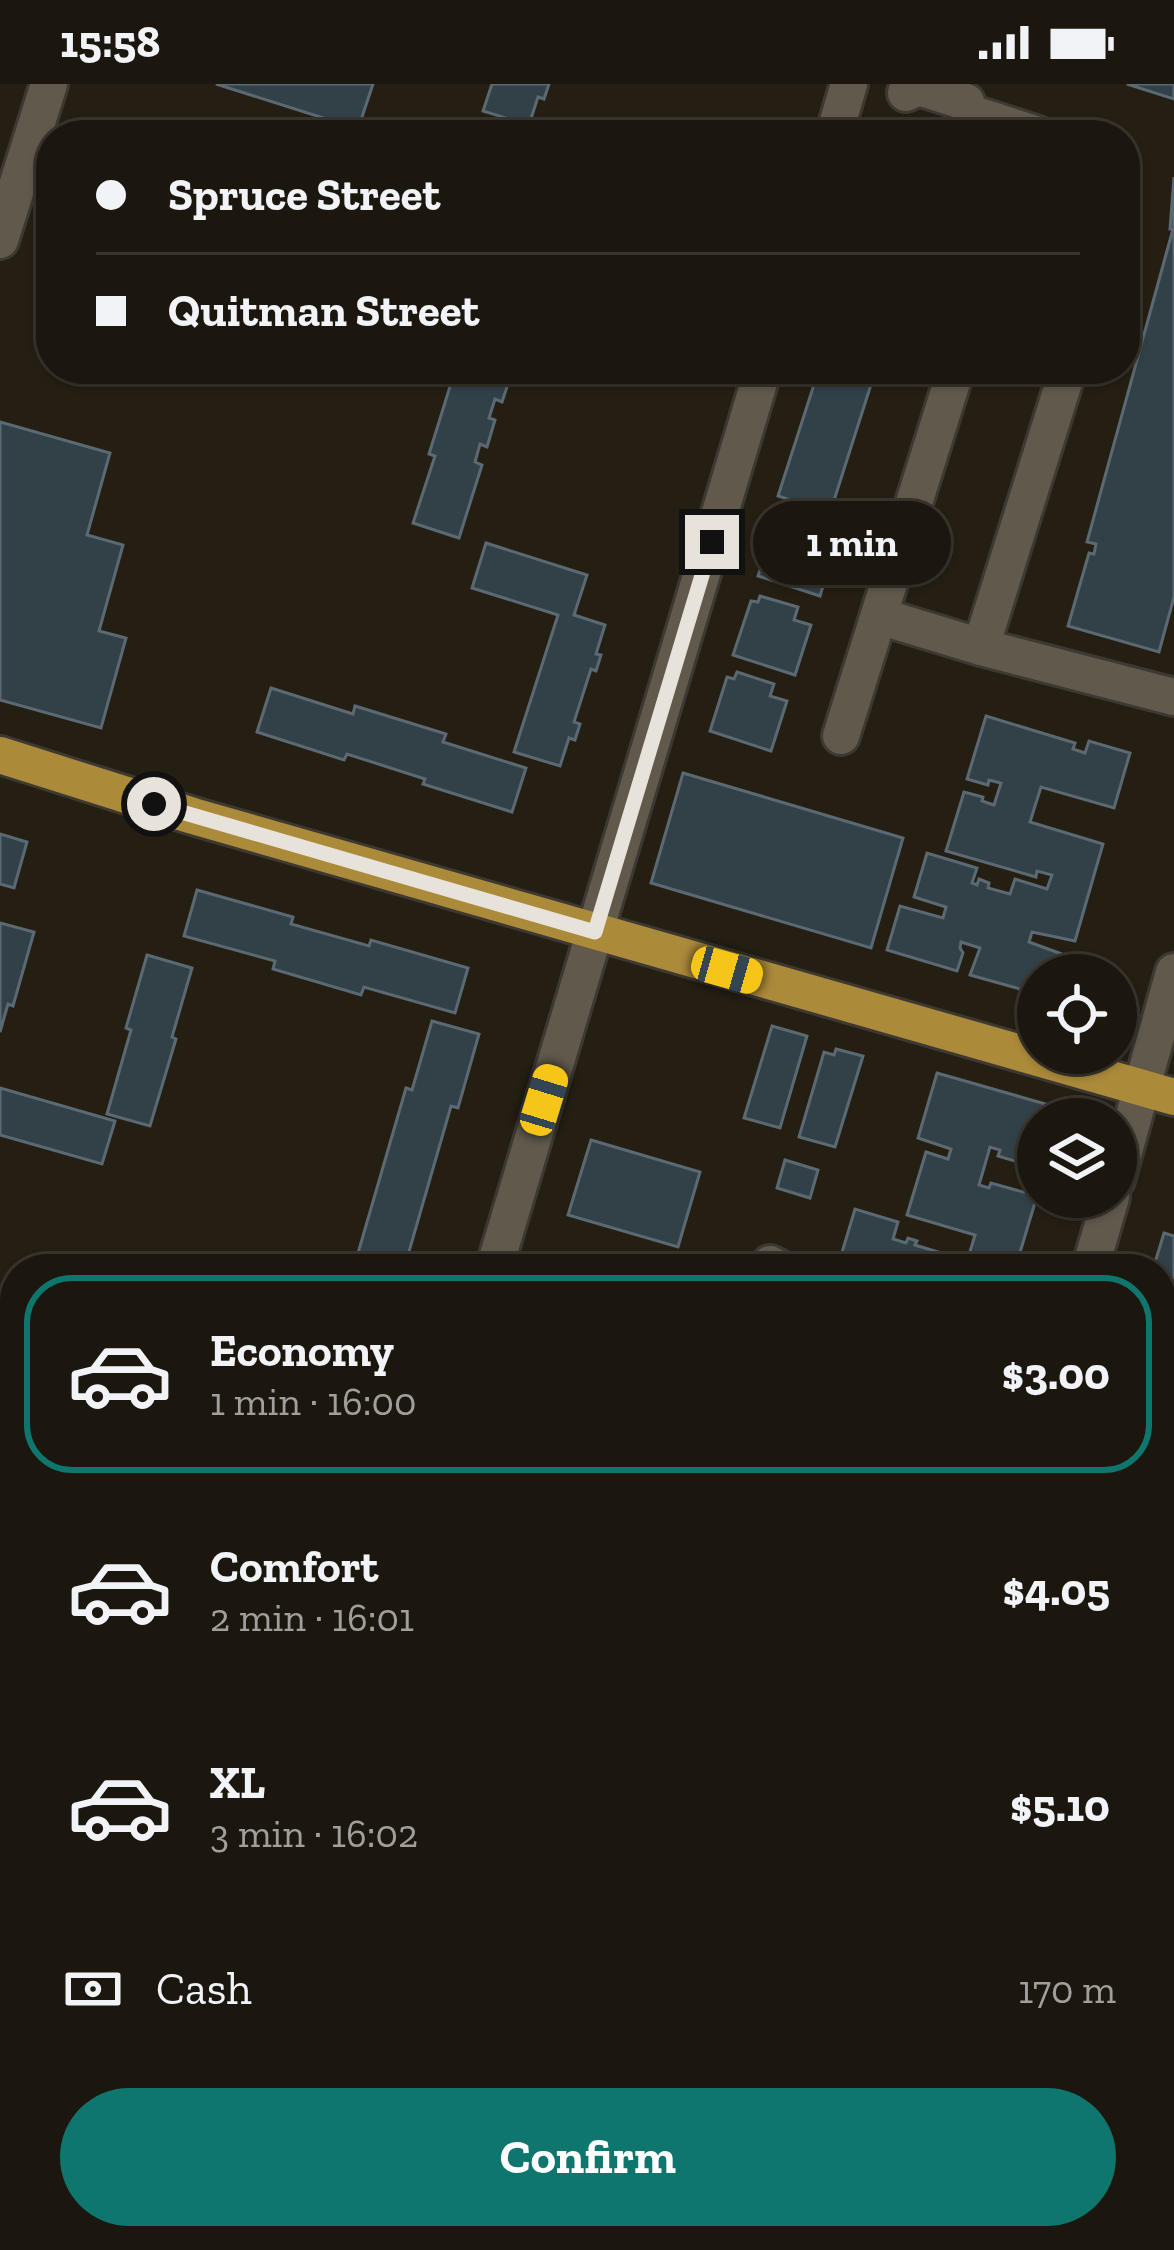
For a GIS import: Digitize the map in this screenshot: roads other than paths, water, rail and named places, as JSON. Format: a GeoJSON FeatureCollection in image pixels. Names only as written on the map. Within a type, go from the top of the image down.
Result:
{"type":"FeatureCollection","features":[{"type":"Feature","properties":{"kind":"main road"},"geometry":{"type":"LineString","coordinates":[[0,755],[193,816],[1158,1094]]}},
{"type":"Feature","properties":{"kind":"street"},"geometry":{"type":"LineString","coordinates":[[38,120],[49,84]]}},
{"type":"Feature","properties":{"kind":"street"},"geometry":{"type":"LineString","coordinates":[[838,120],[849,84]]}},
{"type":"Feature","properties":{"kind":"street"},"geometry":{"type":"LineString","coordinates":[[894,89],[919,86],[966,102],[970,113],[991,120]]}},
{"type":"Feature","properties":{"kind":"street"},"geometry":{"type":"LineString","coordinates":[[0,240],[36,125]]}},
{"type":"Feature","properties":{"kind":"street"},"geometry":{"type":"LineString","coordinates":[[498,1254],[759,384]]}},
{"type":"Feature","properties":{"kind":"street"},"geometry":{"type":"LineString","coordinates":[[841,736],[951,384]]}},
{"type":"Feature","properties":{"kind":"street"},"geometry":{"type":"LineString","coordinates":[[981,646],[1063,384]]}},
{"type":"Feature","properties":{"kind":"street"},"geometry":{"type":"LineString","coordinates":[[879,616],[1174,697]]}},
{"type":"Feature","properties":{"kind":"street"},"geometry":{"type":"LineString","coordinates":[[1137,1137],[1158,1094],[1174,972]]}},
{"type":"Feature","properties":{"kind":"street"},"geometry":{"type":"LineString","coordinates":[[1094,1254],[1105,1218]]}}]}
